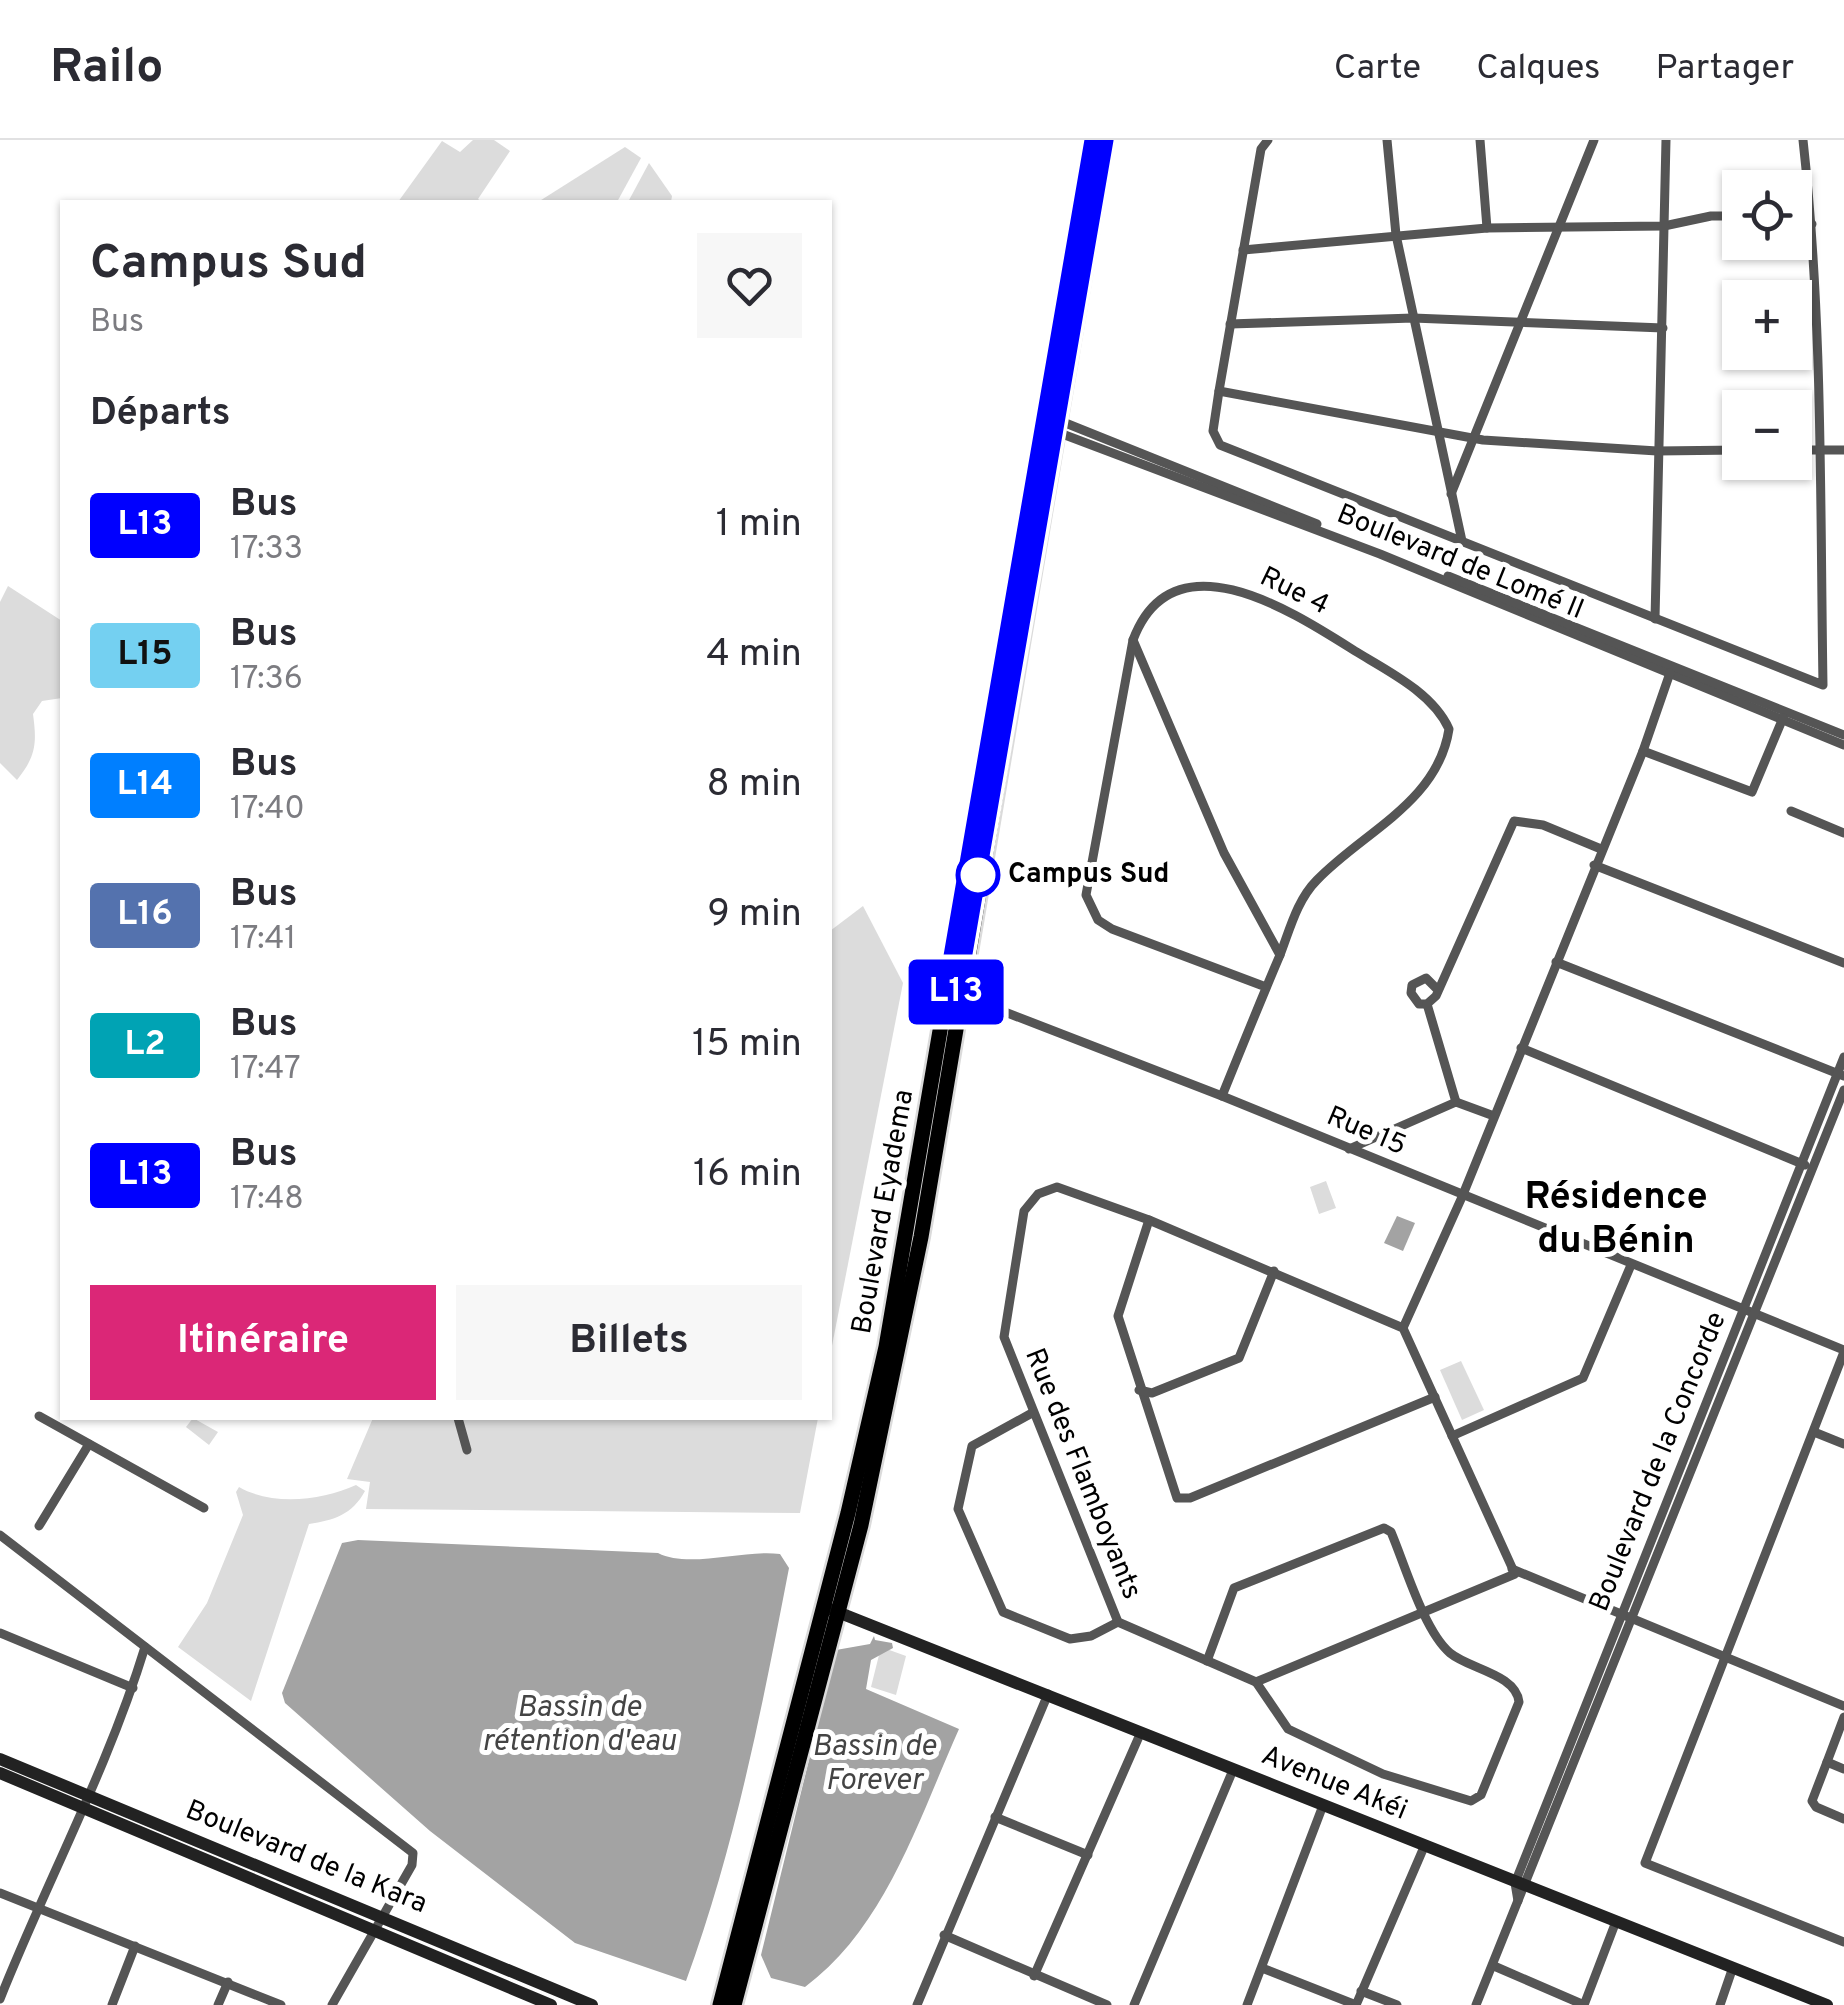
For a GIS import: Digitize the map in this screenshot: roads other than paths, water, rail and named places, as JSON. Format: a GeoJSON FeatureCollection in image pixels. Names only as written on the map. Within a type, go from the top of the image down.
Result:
{"type":"FeatureCollection","features":[{"type":"Feature","properties":{"kind":"highway","name":"Boulevard Eyadema"},"geometry":{"type":"LineString","coordinates":[[720,2005],[831,1610],[886,1348],[1050,424],[1092,140]]}},
{"type":"Feature","properties":{"kind":"highway"},"geometry":{"type":"LineString","coordinates":[[1050,424],[1106,140]]}},
{"type":"Feature","properties":{"kind":"highway"},"geometry":{"type":"LineString","coordinates":[[734,2005],[831,1610]]}},
{"type":"Feature","properties":{"kind":"main road","name":"Avenue Akéi"},"geometry":{"type":"LineString","coordinates":[[831,1610],[1614,1924],[1827,2005]]}},
{"type":"Feature","properties":{"kind":"main road","name":"Boulevard de la Kara"},"geometry":{"type":"LineString","coordinates":[[0,1758],[85,1802],[370,1933],[551,2005]]}},
{"type":"Feature","properties":{"kind":"main road","name":"Boulevard de la Kara"},"geometry":{"type":"LineString","coordinates":[[0,1773],[382,1912],[574,2002],[592,2005]]}},
{"type":"Feature","properties":{"kind":"street"},"geometry":{"type":"LineString","coordinates":[[1268,140],[1261,149],[1219,391],[1213,431],[1220,445],[1823,685],[1822,449],[1812,224]]}},
{"type":"Feature","properties":{"kind":"street"},"geometry":{"type":"LineString","coordinates":[[1387,140],[1396,236],[1462,542]]}},
{"type":"Feature","properties":{"kind":"street"},"geometry":{"type":"LineString","coordinates":[[1480,140],[1486,228]]}},
{"type":"Feature","properties":{"kind":"street"},"geometry":{"type":"LineString","coordinates":[[1452,494],[1594,140]]}},
{"type":"Feature","properties":{"kind":"street"},"geometry":{"type":"LineString","coordinates":[[1656,618],[1666,140]]}},
{"type":"Feature","properties":{"kind":"street"},"geometry":{"type":"LineString","coordinates":[[1803,140],[1806,170]]}},
{"type":"Feature","properties":{"kind":"street"},"geometry":{"type":"LineString","coordinates":[[1244,250],[1486,228],[1664,226],[1722,216]]}},
{"type":"Feature","properties":{"kind":"street"},"geometry":{"type":"LineString","coordinates":[[1230,324],[1413,318],[1663,328]]}},
{"type":"Feature","properties":{"kind":"street"},"geometry":{"type":"LineString","coordinates":[[1219,391],[1474,438],[1657,451],[1722,450]]}},
{"type":"Feature","properties":{"kind":"street","name":"Boulevard de Lomé II"},"geometry":{"type":"LineString","coordinates":[[1050,424],[1670,673],[1844,735]]}},
{"type":"Feature","properties":{"kind":"street","name":"Boulevard de Lomé II"},"geometry":{"type":"LineString","coordinates":[[1050,424],[1784,716],[1844,744]]}},
{"type":"Feature","properties":{"kind":"street"},"geometry":{"type":"LineString","coordinates":[[1812,449],[1844,450]]}},
{"type":"Feature","properties":{"kind":"street","name":"Rue 4"},"geometry":{"type":"LineString","coordinates":[[1222,1096],[1312,884],[1386,824],[1435,771],[1449,729],[1441,711],[1290,610],[1236,590],[1197,586],[1166,595],[1146,608],[1133,640],[1086,895],[1091,908],[1112,929],[1266,987]]}},
{"type":"Feature","properties":{"kind":"street"},"geometry":{"type":"LineString","coordinates":[[1133,640],[1224,853],[1280,955]]}},
{"type":"Feature","properties":{"kind":"street"},"geometry":{"type":"LineString","coordinates":[[1207,1661],[1234,1588],[1384,1528],[1391,1532],[1426,1614],[1447,1651],[1508,1684],[1520,1696],[1476,1800],[1383,1774],[1288,1729],[1256,1682],[1426,1614],[1515,1574],[1403,1328],[1462,1197],[1670,673]]}},
{"type":"Feature","properties":{"kind":"street"},"geometry":{"type":"LineString","coordinates":[[1642,751],[1752,792],[1784,716]]}},
{"type":"Feature","properties":{"kind":"street"},"geometry":{"type":"LineString","coordinates":[[1791,811],[1844,833]]}},
{"type":"Feature","properties":{"kind":"street"},"geometry":{"type":"LineString","coordinates":[[1427,1004],[1514,821],[1522,819],[1600,849]]}},
{"type":"Feature","properties":{"kind":"street"},"geometry":{"type":"LineString","coordinates":[[1594,864],[1844,963]]}},
{"type":"Feature","properties":{"kind":"street"},"geometry":{"type":"LineString","coordinates":[[1556,962],[1841,1074]]}},
{"type":"Feature","properties":{"kind":"street"},"geometry":{"type":"LineString","coordinates":[[1427,1004],[1414,1000],[1412,985],[1426,978],[1437,989]]}},
{"type":"Feature","properties":{"kind":"street","name":"Rue 15"},"geometry":{"type":"LineString","coordinates":[[952,990],[1222,1096],[1844,1351]]}},
{"type":"Feature","properties":{"kind":"street"},"geometry":{"type":"LineString","coordinates":[[1427,1004],[1456,1102]]}},
{"type":"Feature","properties":{"kind":"street"},"geometry":{"type":"LineString","coordinates":[[1521,1048],[1812,1169]]}},
{"type":"Feature","properties":{"kind":"street","name":"Boulevard de la Concorde"},"geometry":{"type":"LineString","coordinates":[[1520,1886],[1622,1615],[1841,1074],[1844,1057]]}},
{"type":"Feature","properties":{"kind":"street","name":"Boulevard de la Concorde"},"geometry":{"type":"LineString","coordinates":[[1520,1886],[1632,1620],[1844,1090]]}},
{"type":"Feature","properties":{"kind":"street"},"geometry":{"type":"LineString","coordinates":[[1349,1150],[1456,1102],[1494,1116]]}},
{"type":"Feature","properties":{"kind":"street","name":"Rue des Flamboyants"},"geometry":{"type":"LineString","coordinates":[[1256,1682],[1118,1622],[1004,1337],[1024,1210],[1030,1200],[1057,1187],[1149,1220],[1403,1328]]}},
{"type":"Feature","properties":{"kind":"street"},"geometry":{"type":"LineString","coordinates":[[1149,1220],[1118,1309],[1139,1390],[1174,1491],[1183,1500],[1435,1397]]}},
{"type":"Feature","properties":{"kind":"street"},"geometry":{"type":"LineString","coordinates":[[1452,1436],[1583,1378],[1631,1265]]}},
{"type":"Feature","properties":{"kind":"street"},"geometry":{"type":"LineString","coordinates":[[1139,1390],[1152,1394],[1239,1358],[1274,1271]]}},
{"type":"Feature","properties":{"kind":"street"},"geometry":{"type":"LineString","coordinates":[[1844,1351],[1664,1807],[1646,1865],[1844,1942]]}},
{"type":"Feature","properties":{"kind":"street"},"geometry":{"type":"LineString","coordinates":[[1032,1413],[972,1446],[958,1501],[961,1517],[998,1604],[1010,1617],[1070,1639],[1092,1636],[1118,1622]]}},
{"type":"Feature","properties":{"kind":"street"},"geometry":{"type":"LineString","coordinates":[[39,1416],[204,1508]]}},
{"type":"Feature","properties":{"kind":"street"},"geometry":{"type":"LineString","coordinates":[[459,1420],[467,1450]]}},
{"type":"Feature","properties":{"kind":"street"},"geometry":{"type":"LineString","coordinates":[[1814,1432],[1844,1444]]}},
{"type":"Feature","properties":{"kind":"street"},"geometry":{"type":"LineString","coordinates":[[39,1526],[89,1444]]}},
{"type":"Feature","properties":{"kind":"street"},"geometry":{"type":"LineString","coordinates":[[0,1535],[414,1856],[332,2005]]}},
{"type":"Feature","properties":{"kind":"street"},"geometry":{"type":"LineString","coordinates":[[1512,1569],[1844,1706]]}},
{"type":"Feature","properties":{"kind":"street"},"geometry":{"type":"LineString","coordinates":[[0,1632],[133,1688]]}},
{"type":"Feature","properties":{"kind":"street"},"geometry":{"type":"LineString","coordinates":[[0,1999],[133,1688],[146,1647]]}},
{"type":"Feature","properties":{"kind":"street"},"geometry":{"type":"LineString","coordinates":[[916,2005],[1048,1694]]}},
{"type":"Feature","properties":{"kind":"street"},"geometry":{"type":"LineString","coordinates":[[1844,1717],[1812,1801],[1816,1807],[1844,1819]]}},
{"type":"Feature","properties":{"kind":"street"},"geometry":{"type":"LineString","coordinates":[[1034,1976],[1141,1732]]}},
{"type":"Feature","properties":{"kind":"street"},"geometry":{"type":"LineString","coordinates":[[1827,1762],[1844,1768]]}},
{"type":"Feature","properties":{"kind":"street"},"geometry":{"type":"LineString","coordinates":[[1134,2005],[1233,1770]]}},
{"type":"Feature","properties":{"kind":"street"},"geometry":{"type":"LineString","coordinates":[[1247,2005],[1322,1808]]}},
{"type":"Feature","properties":{"kind":"street"},"geometry":{"type":"LineString","coordinates":[[995,1817],[1088,1855]]}},
{"type":"Feature","properties":{"kind":"street"},"geometry":{"type":"LineString","coordinates":[[1262,1968],[1356,2005],[1424,1847]]}},
{"type":"Feature","properties":{"kind":"street"},"geometry":{"type":"LineString","coordinates":[[1476,2005],[1518,1903],[1520,1886]]}},
{"type":"Feature","properties":{"kind":"street"},"geometry":{"type":"LineString","coordinates":[[0,1893],[281,2005]]}},
{"type":"Feature","properties":{"kind":"street"},"geometry":{"type":"LineString","coordinates":[[1494,1966],[1584,2005],[1614,1924]]}},
{"type":"Feature","properties":{"kind":"street"},"geometry":{"type":"LineString","coordinates":[[944,1935],[1107,2005]]}},
{"type":"Feature","properties":{"kind":"street"},"geometry":{"type":"LineString","coordinates":[[112,2005],[136,1946]]}},
{"type":"Feature","properties":{"kind":"street"},"geometry":{"type":"LineString","coordinates":[[1720,2005],[1732,1970]]}},
{"type":"Feature","properties":{"kind":"street"},"geometry":{"type":"LineString","coordinates":[[218,2005],[228,1982]]}},
{"type":"Feature","properties":{"kind":"street"},"geometry":{"type":"LineString","coordinates":[[1361,1991],[1397,2005]]}},
{"type":"Feature","properties":{"kind":"street"},"geometry":{"type":"LineString","coordinates":[[1587,2000],[1599,2005]]}},
{"type":"Feature","properties":{"kind":"water"},"geometry":{"type":"Polygon","coordinates":[[[1397,1216],[1415,1223],[1403,1251],[1384,1243],[1397,1216]]]}},
{"type":"Feature","properties":{"kind":"water","name":"Bassin de rétention d'eau"},"geometry":{"type":"Polygon","coordinates":[[[358,1540],[658,1553],[685,1559],[780,1554],[789,1568],[757,1725],[719,1880],[686,1981],[575,1943],[430,1831],[285,1703],[282,1693],[342,1543],[358,1540]]]}},
{"type":"Feature","properties":{"kind":"water","name":"Bassin de Forever"},"geometry":{"type":"Polygon","coordinates":[[[874,1636],[875,1640],[892,1643],[893,1648],[871,1660],[866,1689],[959,1729],[914,1834],[879,1902],[858,1934],[805,1987],[771,1978],[761,1955],[836,1650],[870,1644],[874,1636]]]}},
{"type":"Feature","properties":{"kind":"place","name":"Campus Sud"},"geometry":{"type":"Point","coordinates":[978,875]}},
{"type":"Feature","properties":{"kind":"district","name":"Résidence du Bénin"},"geometry":{"type":"Point","coordinates":[1616,1220]}}]}
